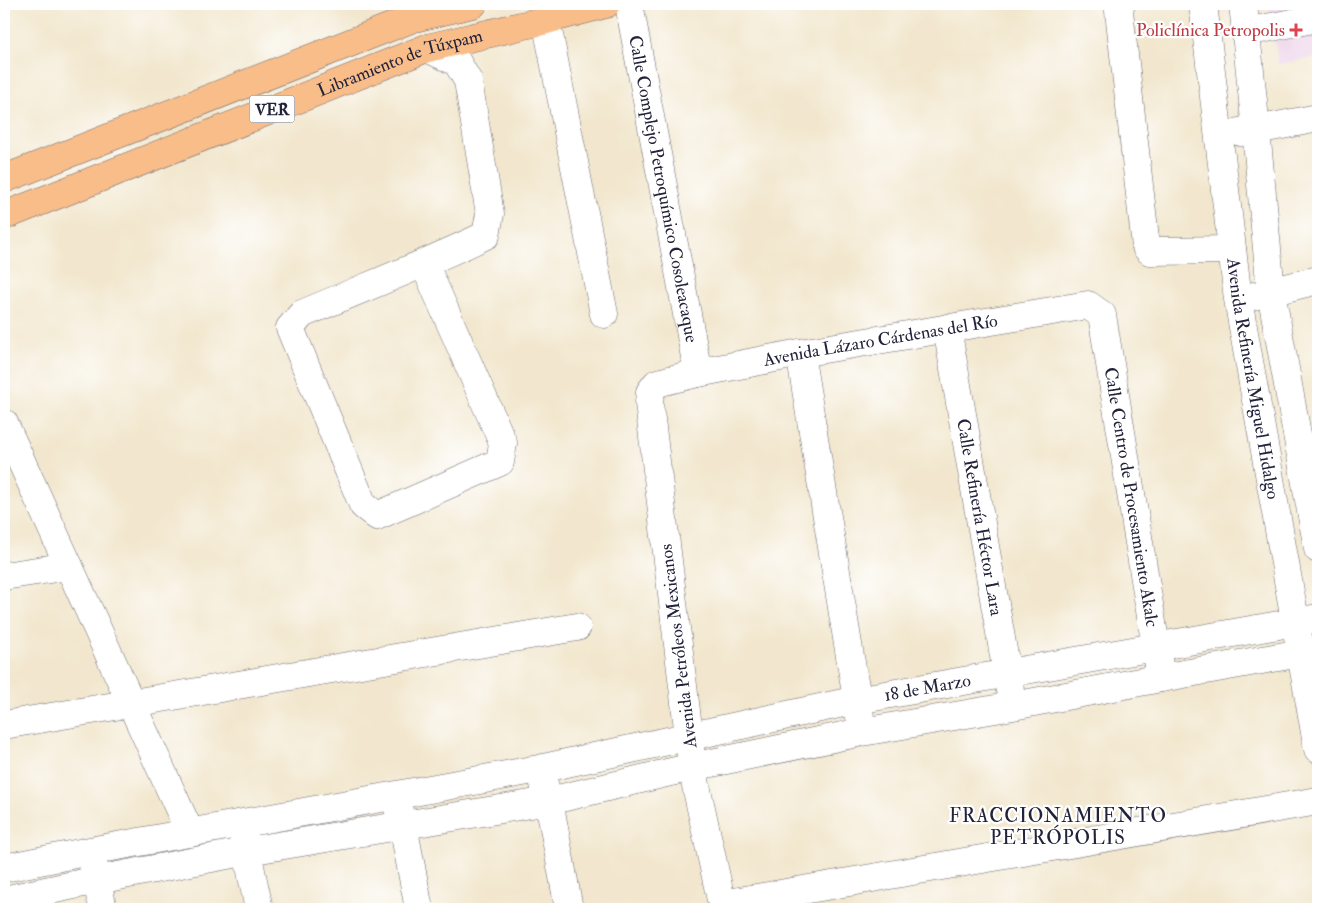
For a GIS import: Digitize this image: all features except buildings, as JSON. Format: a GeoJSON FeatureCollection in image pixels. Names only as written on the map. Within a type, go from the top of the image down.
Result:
{"type":"FeatureCollection","features":[{"type":"Feature","properties":{"kind":"main road","name":"Libramiento de Túxpam"},"geometry":{"type":"LineString","coordinates":[[4,179],[411,19],[473,4]]}},
{"type":"Feature","properties":{"kind":"main road","name":"Libramiento de Túxpam"},"geometry":{"type":"LineString","coordinates":[[4,216],[427,48],[606,4]]}},
{"type":"Feature","properties":{"kind":"street","name":"Calle Complejo Petroquímico Cosoleacaque"},"geometry":{"type":"LineString","coordinates":[[629,4],[698,372]]}},
{"type":"Feature","properties":{"kind":"street"},"geometry":{"type":"LineString","coordinates":[[1121,4],[1119,11],[1146,247],[1150,250],[1232,250]]}},
{"type":"Feature","properties":{"kind":"street","name":"Avenida Refinería Miguel Hidalgo"},"geometry":{"type":"LineString","coordinates":[[1203,4],[1238,299],[1307,619],[1318,749]]}},
{"type":"Feature","properties":{"kind":"street","name":"Avenida Refinería Miguel Hidalgo"},"geometry":{"type":"LineString","coordinates":[[1243,4],[1271,292],[1318,548]]}},
{"type":"Feature","properties":{"kind":"street"},"geometry":{"type":"LineString","coordinates":[[1246,32],[1318,18]]}},
{"type":"Feature","properties":{"kind":"street"},"geometry":{"type":"LineString","coordinates":[[546,20],[604,314]]}},
{"type":"Feature","properties":{"kind":"street"},"geometry":{"type":"LineString","coordinates":[[424,263],[502,443],[500,462],[376,516],[363,505],[290,328],[302,314],[455,250],[486,235],[490,214],[468,81],[457,62],[427,48]]}},
{"type":"Feature","properties":{"kind":"street"},"geometry":{"type":"LineString","coordinates":[[1218,134],[1256,130],[1318,118]]}},
{"type":"Feature","properties":{"kind":"street"},"geometry":{"type":"LineString","coordinates":[[1238,299],[1318,280]]}},
{"type":"Feature","properties":{"kind":"street","name":"Avenida Lázaro Cárdenas del Río"},"geometry":{"type":"LineString","coordinates":[[657,383],[698,372],[800,353],[1088,305],[1102,315]]}},
{"type":"Feature","properties":{"kind":"street","name":"Calle Centro de Procesamiento Akalc"},"geometry":{"type":"LineString","coordinates":[[1102,315],[1161,678]]}},
{"type":"Feature","properties":{"kind":"street","name":"Calle Refinería Héctor Lara"},"geometry":{"type":"LineString","coordinates":[[948,328],[1013,706]]}},
{"type":"Feature","properties":{"kind":"street"},"geometry":{"type":"LineString","coordinates":[[800,353],[862,732]]}},
{"type":"Feature","properties":{"kind":"street","name":"Avenida Petróleos Mexicanos"},"geometry":{"type":"LineString","coordinates":[[657,383],[650,392],[649,403],[692,767],[722,907]]}},
{"type":"Feature","properties":{"kind":"street"},"geometry":{"type":"LineString","coordinates":[[5,427],[190,832]]}},
{"type":"Feature","properties":{"kind":"street"},"geometry":{"type":"LineString","coordinates":[[4,576],[69,566]]}},
{"type":"Feature","properties":{"kind":"street","name":"18 de Marzo"},"geometry":{"type":"LineString","coordinates":[[4,868],[90,850],[538,769],[857,700],[1307,619]]}},
{"type":"Feature","properties":{"kind":"street"},"geometry":{"type":"LineString","coordinates":[[4,725],[577,627]]}},
{"type":"Feature","properties":{"kind":"street","name":"18 de Marzo"},"geometry":{"type":"LineString","coordinates":[[4,900],[248,851],[549,801],[692,767],[862,732],[1310,652]]}},
{"type":"Feature","properties":{"kind":"street"},"geometry":{"type":"LineString","coordinates":[[538,769],[549,801],[569,909]]}},
{"type":"Feature","properties":{"kind":"street"},"geometry":{"type":"LineString","coordinates":[[394,795],[403,825],[418,909]]}},
{"type":"Feature","properties":{"kind":"street"},"geometry":{"type":"LineString","coordinates":[[722,907],[1318,801]]}},
{"type":"Feature","properties":{"kind":"street"},"geometry":{"type":"LineString","coordinates":[[241,824],[259,909]]}},
{"type":"Feature","properties":{"kind":"street"},"geometry":{"type":"LineString","coordinates":[[90,850],[103,909]]}},
{"type":"Feature","properties":{"kind":"shaded area","name":"Policlínica Petropolis"},"geometry":{"type":"Polygon","coordinates":[[[1270,4],[1318,4],[1318,57],[1278,64],[1270,4]]]}},
{"type":"Feature","properties":{"kind":"place","name":"Policlínica Petropolis"},"geometry":{"type":"Point","coordinates":[1296,30]}},
{"type":"Feature","properties":{"kind":"district","name":"FRACCIONAMIENTO PETRÓPOLIS"},"geometry":{"type":"Point","coordinates":[1058,826]}}]}
